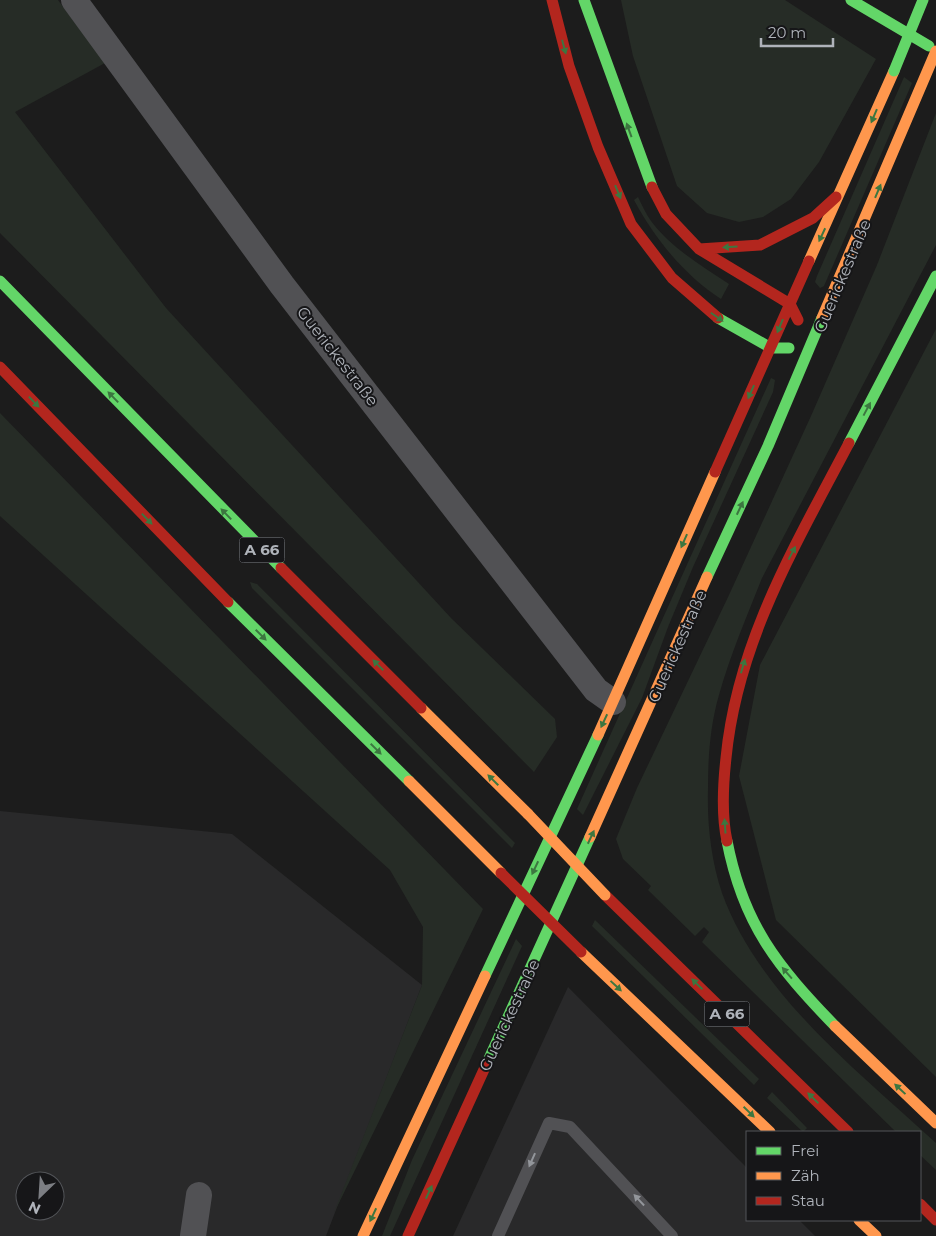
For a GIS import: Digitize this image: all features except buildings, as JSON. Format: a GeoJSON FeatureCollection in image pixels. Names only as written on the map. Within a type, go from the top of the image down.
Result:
{"type":"FeatureCollection","features":[{"type":"Feature","properties":{"kind":"main road"},"geometry":{"type":"LineString","coordinates":[[552,0],[569,66],[598,147],[631,224],[672,278],[715,316],[771,348],[812,348],[790,304],[699,249],[666,214],[646,176],[613,87],[584,0]]}},
{"type":"Feature","properties":{"kind":"main road"},"geometry":{"type":"LineString","coordinates":[[595,29],[596,0]]}},
{"type":"Feature","properties":{"kind":"main road"},"geometry":{"type":"LineString","coordinates":[[851,0],[936,50]]}},
{"type":"Feature","properties":{"kind":"main road","name":"Guerickestraße"},"geometry":{"type":"LineString","coordinates":[[363,1236],[613,702],[842,191],[923,0]]}},
{"type":"Feature","properties":{"kind":"main road","name":"Guerickestraße"},"geometry":{"type":"LineString","coordinates":[[408,1236],[812,348],[936,50]]}},
{"type":"Feature","properties":{"kind":"main road"},"geometry":{"type":"LineString","coordinates":[[699,249],[760,245],[813,218],[842,191]]}},
{"type":"Feature","properties":{"kind":"main road"},"geometry":{"type":"LineString","coordinates":[[936,276],[766,605],[748,647],[733,700],[724,749],[722,791],[725,834],[736,882],[751,918],[778,962],[836,1029],[936,1123]]}},
{"type":"Feature","properties":{"kind":"main road","name":"A 66"},"geometry":{"type":"LineString","coordinates":[[0,281],[230,518],[528,814],[605,895],[847,1131]]}},
{"type":"Feature","properties":{"kind":"main road"},"geometry":{"type":"LineString","coordinates":[[0,368],[197,571],[501,873],[769,1131]]}},
{"type":"Feature","properties":{"kind":"main road"},"geometry":{"type":"LineString","coordinates":[[921,1198],[936,1210]]}},
{"type":"Feature","properties":{"kind":"main road"},"geometry":{"type":"LineString","coordinates":[[921,1205],[936,1220]]}},
{"type":"Feature","properties":{"kind":"main road"},"geometry":{"type":"LineString","coordinates":[[860,1221],[876,1236]]}},
{"type":"Feature","properties":{"kind":"street","name":"Guerickestraße"},"geometry":{"type":"LineString","coordinates":[[74,0],[288,292],[596,690],[613,702]]}},
{"type":"Feature","properties":{"kind":"street"},"geometry":{"type":"LineString","coordinates":[[193,1236],[199,1195]]}},
{"type":"Feature","properties":{"kind":"lane"},"geometry":{"type":"LineString","coordinates":[[498,1236],[549,1123],[570,1127],[672,1236]]}},
{"type":"Feature","properties":{"kind":"shaded area"},"geometry":{"type":"Polygon","coordinates":[[[0,0],[58,0],[105,63],[15,112],[166,308],[451,618],[555,719],[557,737],[534,772],[0,233],[0,0]]]}},
{"type":"Feature","properties":{"kind":"shaded area"},"geometry":{"type":"Polygon","coordinates":[[[621,0],[785,0],[876,59],[819,162],[791,199],[763,217],[739,222],[707,213],[677,186],[633,56],[621,0]]]}},
{"type":"Feature","properties":{"kind":"shaded area"},"geometry":{"type":"Polygon","coordinates":[[[904,77],[912,83],[824,286],[820,288],[815,282],[817,276],[904,77]]]}},
{"type":"Feature","properties":{"kind":"shaded area"},"geometry":{"type":"Polygon","coordinates":[[[936,113],[936,245],[762,578],[733,650],[723,680],[712,730],[708,777],[709,829],[712,855],[722,893],[739,930],[760,965],[814,1030],[844,1060],[936,1143],[936,1170],[921,1156],[921,1131],[895,1131],[702,942],[709,932],[704,927],[695,936],[648,890],[651,886],[623,859],[616,839],[637,788],[729,595],[811,416],[877,265],[936,113]]]}},
{"type":"Feature","properties":{"kind":"shaded area"},"geometry":{"type":"Polygon","coordinates":[[[638,197],[651,221],[668,239],[687,256],[729,284],[721,299],[695,279],[661,242],[634,200],[638,197]]]}},
{"type":"Feature","properties":{"kind":"shaded area"},"geometry":{"type":"Polygon","coordinates":[[[936,329],[936,1077],[776,920],[739,776],[760,665],[936,329]]]}},
{"type":"Feature","properties":{"kind":"shaded area"},"geometry":{"type":"Polygon","coordinates":[[[771,378],[775,380],[773,392],[693,567],[668,627],[642,698],[583,815],[577,809],[771,378]]]}},
{"type":"Feature","properties":{"kind":"shaded area"},"geometry":{"type":"Polygon","coordinates":[[[0,413],[483,909],[334,1213],[422,985],[423,927],[390,870],[0,516],[0,413]]]}},
{"type":"Feature","properties":{"kind":"shaded area"},"geometry":{"type":"Polygon","coordinates":[[[250,582],[257,584],[515,843],[512,848],[252,588],[250,582]]]}},
{"type":"Feature","properties":{"kind":"shaded area"},"geometry":{"type":"Polygon","coordinates":[[[0,811],[232,834],[422,985],[326,1236],[0,1236],[0,811]]]}},
{"type":"Feature","properties":{"kind":"shaded area"},"geometry":{"type":"Polygon","coordinates":[[[595,920],[759,1079],[754,1085],[592,926],[595,920]]]}},
{"type":"Feature","properties":{"kind":"shaded area"},"geometry":{"type":"Polygon","coordinates":[[[516,939],[522,946],[390,1236],[382,1236],[412,1160],[516,939]]]}},
{"type":"Feature","properties":{"kind":"shaded area"},"geometry":{"type":"Polygon","coordinates":[[[568,987],[746,1167],[746,1221],[800,1221],[815,1236],[453,1236],[568,987]]]}},
{"type":"Feature","properties":{"kind":"shaded area"},"geometry":{"type":"Polygon","coordinates":[[[772,1092],[807,1128],[802,1131],[767,1098],[772,1092]]]}},
{"type":"Feature","properties":{"kind":"traffic: fast"},"geometry":{"type":"LineString","coordinates":[[584,0],[652,187]]}},
{"type":"Feature","properties":{"kind":"traffic: fast"},"geometry":{"type":"LineString","coordinates":[[851,0],[929,46]]}},
{"type":"Feature","properties":{"kind":"traffic: fast"},"geometry":{"type":"LineString","coordinates":[[894,71],[923,0]]}},
{"type":"Feature","properties":{"kind":"traffic: fast"},"geometry":{"type":"LineString","coordinates":[[849,443],[936,276]]}},
{"type":"Feature","properties":{"kind":"traffic: fast"},"geometry":{"type":"LineString","coordinates":[[0,281],[281,568]]}},
{"type":"Feature","properties":{"kind":"traffic: fast"},"geometry":{"type":"LineString","coordinates":[[718,318],[771,348],[789,348]]}},
{"type":"Feature","properties":{"kind":"traffic: fast"},"geometry":{"type":"LineString","coordinates":[[707,577],[768,446],[822,318]]}},
{"type":"Feature","properties":{"kind":"traffic: fast"},"geometry":{"type":"LineString","coordinates":[[228,602],[409,781]]}},
{"type":"Feature","properties":{"kind":"traffic: fast"},"geometry":{"type":"LineString","coordinates":[[485,976],[598,735]]}},
{"type":"Feature","properties":{"kind":"traffic: fast"},"geometry":{"type":"LineString","coordinates":[[487,1063],[590,837]]}},
{"type":"Feature","properties":{"kind":"traffic: fast"},"geometry":{"type":"LineString","coordinates":[[727,841],[742,896],[765,942],[796,983],[835,1026]]}},
{"type":"Feature","properties":{"kind":"traffic: slow"},"geometry":{"type":"LineString","coordinates":[[822,318],[936,51]]}},
{"type":"Feature","properties":{"kind":"traffic: slow"},"geometry":{"type":"LineString","coordinates":[[809,261],[894,71]]}},
{"type":"Feature","properties":{"kind":"traffic: slow"},"geometry":{"type":"LineString","coordinates":[[598,735],[715,472]]}},
{"type":"Feature","properties":{"kind":"traffic: slow"},"geometry":{"type":"LineString","coordinates":[[590,837],[707,577]]}},
{"type":"Feature","properties":{"kind":"traffic: slow"},"geometry":{"type":"LineString","coordinates":[[421,708],[528,814]]}},
{"type":"Feature","properties":{"kind":"traffic: slow"},"geometry":{"type":"LineString","coordinates":[[409,781],[501,873]]}},
{"type":"Feature","properties":{"kind":"traffic: slow"},"geometry":{"type":"LineString","coordinates":[[528,814],[605,895]]}},
{"type":"Feature","properties":{"kind":"traffic: slow"},"geometry":{"type":"LineString","coordinates":[[581,952],[769,1131]]}},
{"type":"Feature","properties":{"kind":"traffic: slow"},"geometry":{"type":"LineString","coordinates":[[363,1236],[485,976]]}},
{"type":"Feature","properties":{"kind":"traffic: slow"},"geometry":{"type":"LineString","coordinates":[[835,1026],[936,1123]]}},
{"type":"Feature","properties":{"kind":"traffic: slow"},"geometry":{"type":"LineString","coordinates":[[860,1221],[876,1236]]}},
{"type":"Feature","properties":{"kind":"traffic: jam"},"geometry":{"type":"LineString","coordinates":[[552,0],[569,66],[598,147],[631,224],[672,278],[718,318]]}},
{"type":"Feature","properties":{"kind":"traffic: jam"},"geometry":{"type":"LineString","coordinates":[[652,187],[666,214],[699,249],[790,304],[798,320]]}},
{"type":"Feature","properties":{"kind":"traffic: jam"},"geometry":{"type":"LineString","coordinates":[[699,249],[760,245],[813,218],[836,197]]}},
{"type":"Feature","properties":{"kind":"traffic: jam"},"geometry":{"type":"LineString","coordinates":[[715,472],[809,261]]}},
{"type":"Feature","properties":{"kind":"traffic: jam"},"geometry":{"type":"LineString","coordinates":[[0,367],[228,602]]}},
{"type":"Feature","properties":{"kind":"traffic: jam"},"geometry":{"type":"LineString","coordinates":[[727,841],[723,810],[723,789],[732,715],[742,674],[756,634],[790,556],[849,443]]}},
{"type":"Feature","properties":{"kind":"traffic: jam"},"geometry":{"type":"LineString","coordinates":[[281,568],[421,708]]}},
{"type":"Feature","properties":{"kind":"traffic: jam"},"geometry":{"type":"LineString","coordinates":[[501,873],[581,952]]}},
{"type":"Feature","properties":{"kind":"traffic: jam"},"geometry":{"type":"LineString","coordinates":[[605,895],[847,1131]]}},
{"type":"Feature","properties":{"kind":"traffic: jam"},"geometry":{"type":"LineString","coordinates":[[408,1236],[487,1063]]}},
{"type":"Feature","properties":{"kind":"traffic: jam"},"geometry":{"type":"LineString","coordinates":[[921,1205],[936,1220]]}}]}
